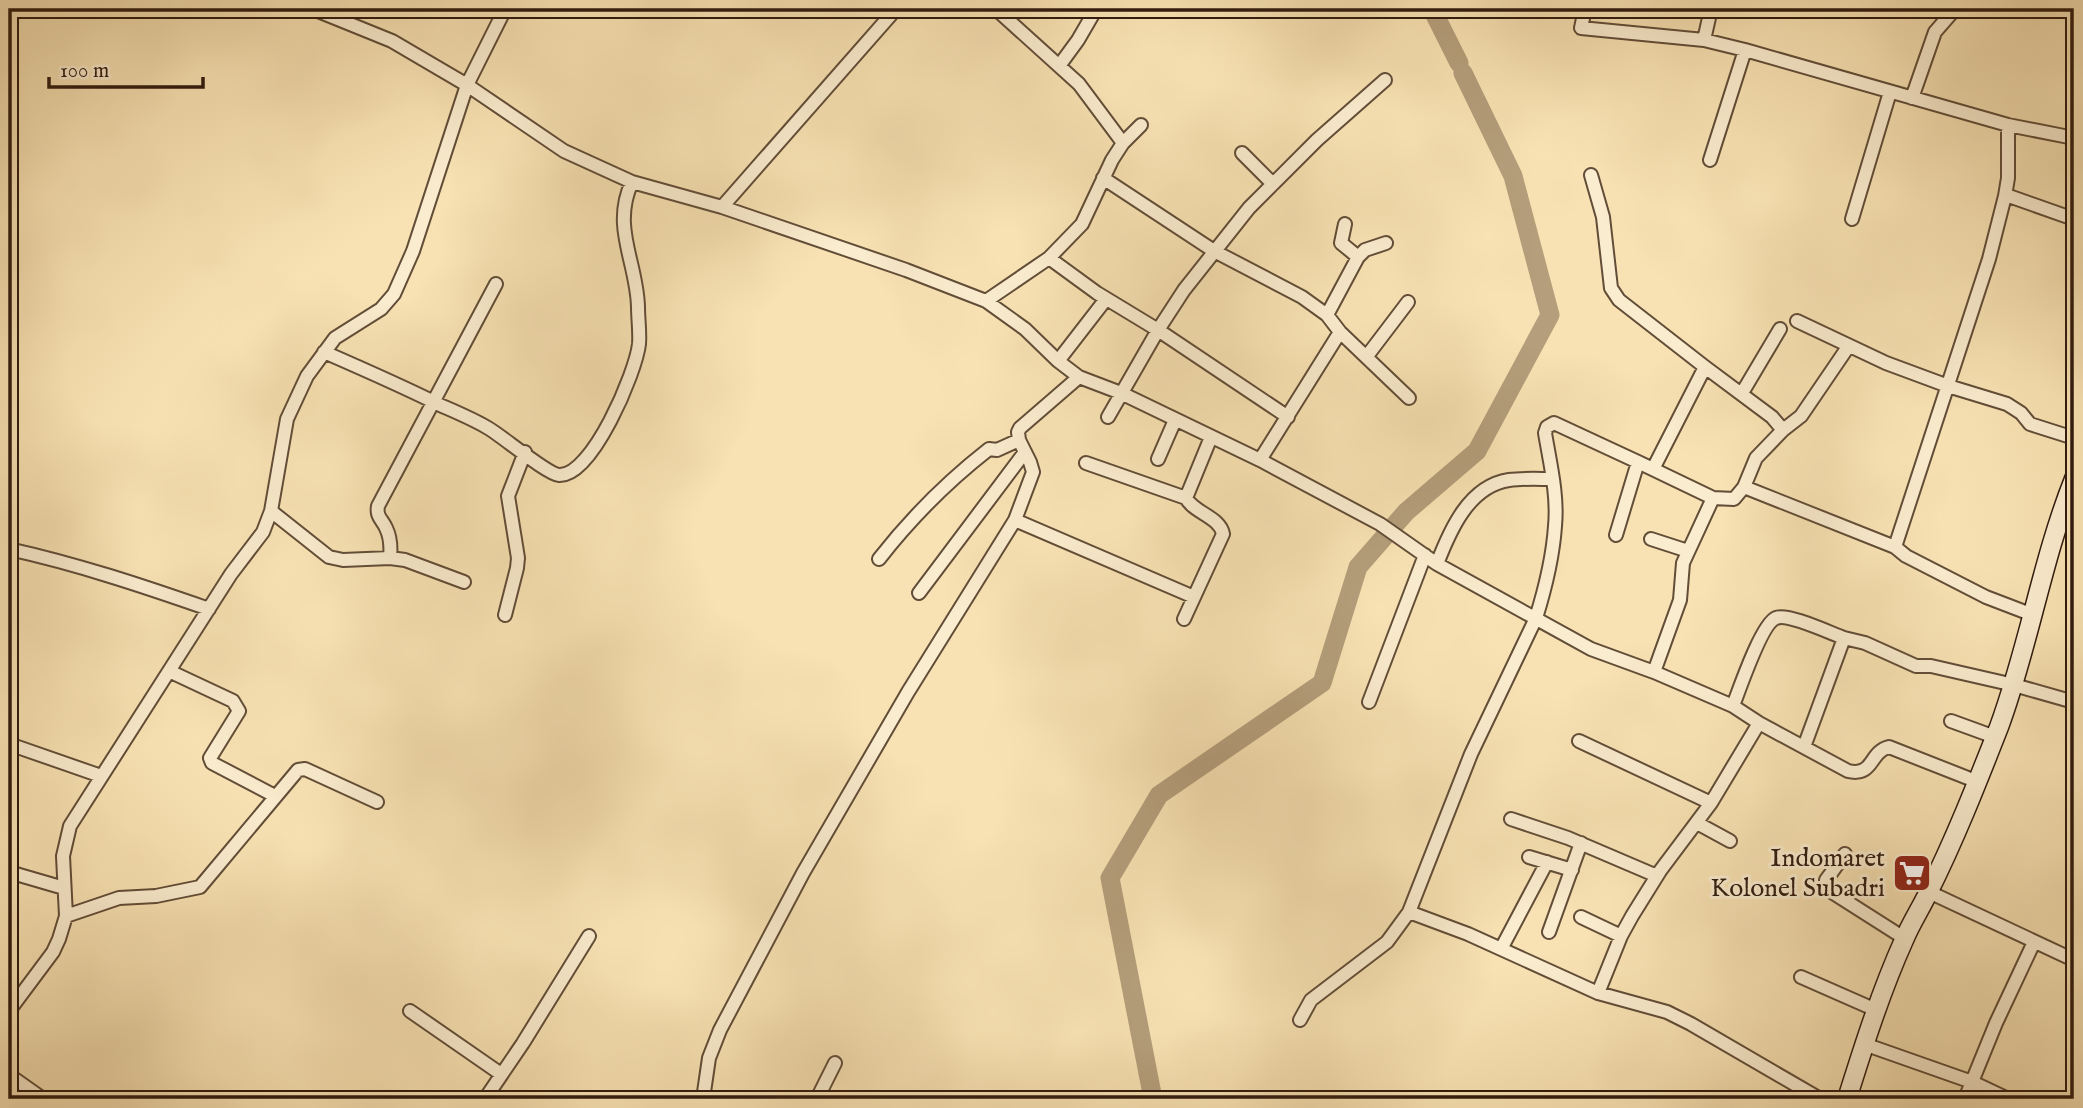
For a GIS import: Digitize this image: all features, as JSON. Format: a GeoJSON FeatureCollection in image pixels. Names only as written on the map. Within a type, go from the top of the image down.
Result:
{"type":"FeatureCollection","features":[{"type":"Feature","properties":{"kind":"main road"},"geometry":{"type":"LineString","coordinates":[[1847,1099],[1876,1010],[1904,938],[1929,891],[1978,782],[1995,737],[2014,685],[2062,508],[2074,479]]}},
{"type":"Feature","properties":{"kind":"street"},"geometry":{"type":"LineString","coordinates":[[313,9],[392,41],[467,85],[564,151],[632,182],[722,208],[986,300],[1025,329],[1079,377],[1121,393],[1260,460],[1396,533],[1437,564],[1591,649],[1654,672],[1733,706],[1848,771],[1858,773],[1870,766],[1880,750],[1889,747],[1978,782]]}},
{"type":"Feature","properties":{"kind":"street"},"geometry":{"type":"LineString","coordinates":[[9,1011],[53,952],[66,916],[63,856],[70,826],[231,574],[262,532],[271,511],[288,419],[299,392],[335,338],[381,309],[394,294],[413,251],[467,85],[505,9]]}},
{"type":"Feature","properties":{"kind":"street"},"geometry":{"type":"LineString","coordinates":[[722,208],[896,9]]}},
{"type":"Feature","properties":{"kind":"street"},"geometry":{"type":"LineString","coordinates":[[996,9],[1079,84],[1123,144]]}},
{"type":"Feature","properties":{"kind":"street"},"geometry":{"type":"LineString","coordinates":[[1059,66],[1096,9]]}},
{"type":"Feature","properties":{"kind":"street"},"geometry":{"type":"LineString","coordinates":[[1585,9],[1581,29],[1610,29],[1704,40],[2008,125],[2074,138]]}},
{"type":"Feature","properties":{"kind":"street"},"geometry":{"type":"LineString","coordinates":[[1704,40],[1711,9]]}},
{"type":"Feature","properties":{"kind":"street"},"geometry":{"type":"LineString","coordinates":[[1912,98],[1935,32],[1955,9]]}},
{"type":"Feature","properties":{"kind":"street"},"geometry":{"type":"LineString","coordinates":[[1710,160],[1745,50]]}},
{"type":"Feature","properties":{"kind":"street"},"geometry":{"type":"LineString","coordinates":[[1108,417],[1184,290],[1249,208],[1317,140],[1385,80]]}},
{"type":"Feature","properties":{"kind":"street"},"geometry":{"type":"LineString","coordinates":[[1852,219],[1890,92]]}},
{"type":"Feature","properties":{"kind":"street"},"geometry":{"type":"LineString","coordinates":[[986,300],[1049,258],[1082,224],[1103,178],[1123,144],[1141,125]]}},
{"type":"Feature","properties":{"kind":"street"},"geometry":{"type":"LineString","coordinates":[[1895,547],[1989,259],[2006,195],[2008,125]]}},
{"type":"Feature","properties":{"kind":"street"},"geometry":{"type":"LineString","coordinates":[[1242,153],[1273,184]]}},
{"type":"Feature","properties":{"kind":"street"},"geometry":{"type":"LineString","coordinates":[[1591,175],[1603,217],[1611,288],[1629,308],[1742,393],[1772,417],[1783,430]]}},
{"type":"Feature","properties":{"kind":"street"},"geometry":{"type":"LineString","coordinates":[[1103,178],[1214,251],[1302,297],[1327,315],[1409,398]]}},
{"type":"Feature","properties":{"kind":"street"},"geometry":{"type":"LineString","coordinates":[[324,352],[487,427],[558,475],[567,474],[592,452],[605,429],[633,368],[639,344],[638,302],[622,215],[632,182]]}},
{"type":"Feature","properties":{"kind":"street"},"geometry":{"type":"LineString","coordinates":[[2006,195],[2074,219]]}},
{"type":"Feature","properties":{"kind":"street"},"geometry":{"type":"LineString","coordinates":[[1345,225],[1341,243],[1358,257]]}},
{"type":"Feature","properties":{"kind":"street"},"geometry":{"type":"LineString","coordinates":[[1327,315],[1358,257],[1365,250],[1386,243]]}},
{"type":"Feature","properties":{"kind":"street"},"geometry":{"type":"LineString","coordinates":[[1049,258],[1106,299],[1158,330],[1287,417]]}},
{"type":"Feature","properties":{"kind":"street"},"geometry":{"type":"LineString","coordinates":[[390,558],[391,542],[386,526],[379,518],[378,506],[496,284]]}},
{"type":"Feature","properties":{"kind":"street"},"geometry":{"type":"LineString","coordinates":[[1058,361],[1106,299]]}},
{"type":"Feature","properties":{"kind":"street"},"geometry":{"type":"LineString","coordinates":[[1367,356],[1408,302]]}},
{"type":"Feature","properties":{"kind":"street"},"geometry":{"type":"LineString","coordinates":[[1797,321],[1848,347],[1948,386],[2007,404],[2021,413],[2030,424],[2074,438]]}},
{"type":"Feature","properties":{"kind":"street"},"geometry":{"type":"LineString","coordinates":[[1742,393],[1780,329]]}},
{"type":"Feature","properties":{"kind":"street"},"geometry":{"type":"LineString","coordinates":[[1260,460],[1340,331]]}},
{"type":"Feature","properties":{"kind":"street"},"geometry":{"type":"LineString","coordinates":[[1300,1020],[1311,1000],[1387,942],[1409,912],[1471,754],[1536,618],[1555,525],[1553,479],[1545,433],[1547,427],[1554,423],[1713,498],[1734,499],[1744,487],[1756,458],[1801,416],[1848,347]]}},
{"type":"Feature","properties":{"kind":"street"},"geometry":{"type":"LineString","coordinates":[[1653,469],[1704,367]]}},
{"type":"Feature","properties":{"kind":"street"},"geometry":{"type":"LineString","coordinates":[[703,1099],[709,1058],[720,1030],[803,873],[908,692],[1015,520],[1033,472],[1022,446],[1018,432],[1020,428],[1079,377]]}},
{"type":"Feature","properties":{"kind":"street"},"geometry":{"type":"LineString","coordinates":[[1158,459],[1175,420]]}},
{"type":"Feature","properties":{"kind":"street"},"geometry":{"type":"LineString","coordinates":[[1185,498],[1211,437]]}},
{"type":"Feature","properties":{"kind":"street"},"geometry":{"type":"LineString","coordinates":[[879,559],[899,534],[961,471],[989,449],[1022,446]]}},
{"type":"Feature","properties":{"kind":"street"},"geometry":{"type":"LineString","coordinates":[[919,593],[1022,446]]}},
{"type":"Feature","properties":{"kind":"street"},"geometry":{"type":"LineString","coordinates":[[505,615],[518,558],[508,496],[525,452]]}},
{"type":"Feature","properties":{"kind":"street"},"geometry":{"type":"LineString","coordinates":[[1616,534],[1638,462]]}},
{"type":"Feature","properties":{"kind":"street"},"geometry":{"type":"LineString","coordinates":[[1086,463],[1185,498],[1192,507],[1219,524],[1223,530],[1184,619]]}},
{"type":"Feature","properties":{"kind":"street"},"geometry":{"type":"LineString","coordinates":[[1437,564],[1452,525],[1474,499],[1491,485],[1509,480],[1553,479]]}},
{"type":"Feature","properties":{"kind":"street"},"geometry":{"type":"LineString","coordinates":[[1744,487],[1895,547],[1906,556],[1986,597],[2033,615]]}},
{"type":"Feature","properties":{"kind":"street"},"geometry":{"type":"LineString","coordinates":[[1654,672],[1680,600],[1683,563],[1713,498]]}},
{"type":"Feature","properties":{"kind":"street"},"geometry":{"type":"LineString","coordinates":[[271,511],[329,557],[343,560],[390,558],[417,564],[464,582]]}},
{"type":"Feature","properties":{"kind":"street"},"geometry":{"type":"LineString","coordinates":[[1015,520],[1194,597]]}},
{"type":"Feature","properties":{"kind":"street"},"geometry":{"type":"LineString","coordinates":[[1651,539],[1688,551]]}},
{"type":"Feature","properties":{"kind":"street"},"geometry":{"type":"LineString","coordinates":[[9,549],[122,579],[209,608]]}},
{"type":"Feature","properties":{"kind":"street"},"geometry":{"type":"LineString","coordinates":[[1369,702],[1425,555]]}},
{"type":"Feature","properties":{"kind":"street"},"geometry":{"type":"LineString","coordinates":[[1733,706],[1752,657],[1772,620],[1778,617],[1790,618],[1865,643],[1916,666],[1931,666],[2074,702]]}},
{"type":"Feature","properties":{"kind":"street"},"geometry":{"type":"LineString","coordinates":[[1804,747],[1844,638]]}},
{"type":"Feature","properties":{"kind":"street"},"geometry":{"type":"LineString","coordinates":[[169,671],[233,701],[239,712],[210,758],[212,762],[275,796]]}},
{"type":"Feature","properties":{"kind":"street"},"geometry":{"type":"LineString","coordinates":[[1951,721],[1995,737]]}},
{"type":"Feature","properties":{"kind":"street"},"geometry":{"type":"LineString","coordinates":[[1598,993],[1621,936],[1657,876],[1711,803],[1759,723]]}},
{"type":"Feature","properties":{"kind":"street"},"geometry":{"type":"LineString","coordinates":[[1579,741],[1711,803]]}},
{"type":"Feature","properties":{"kind":"street"},"geometry":{"type":"LineString","coordinates":[[9,744],[101,776]]}},
{"type":"Feature","properties":{"kind":"street"},"geometry":{"type":"LineString","coordinates":[[66,916],[119,898],[156,896],[200,887],[298,769],[305,769],[377,802]]}},
{"type":"Feature","properties":{"kind":"street"},"geometry":{"type":"LineString","coordinates":[[1511,819],[1581,843],[1657,876]]}},
{"type":"Feature","properties":{"kind":"street"},"geometry":{"type":"LineString","coordinates":[[1697,823],[1730,841]]}},
{"type":"Feature","properties":{"kind":"street"},"geometry":{"type":"LineString","coordinates":[[1549,932],[1581,843]]}},
{"type":"Feature","properties":{"kind":"street"},"geometry":{"type":"LineString","coordinates":[[1845,854],[1826,880],[1827,890],[1904,938]]}},
{"type":"Feature","properties":{"kind":"street"},"geometry":{"type":"LineString","coordinates":[[1529,857],[1572,870]]}},
{"type":"Feature","properties":{"kind":"street"},"geometry":{"type":"LineString","coordinates":[[1501,949],[1547,862]]}},
{"type":"Feature","properties":{"kind":"street"},"geometry":{"type":"LineString","coordinates":[[9,872],[64,888]]}},
{"type":"Feature","properties":{"kind":"street"},"geometry":{"type":"LineString","coordinates":[[1929,891],[2074,960]]}},
{"type":"Feature","properties":{"kind":"street"},"geometry":{"type":"LineString","coordinates":[[1409,912],[1468,934],[1598,993],[1658,1009],[1691,1024],[1820,1099]]}},
{"type":"Feature","properties":{"kind":"street"},"geometry":{"type":"LineString","coordinates":[[1581,917],[1621,936]]}},
{"type":"Feature","properties":{"kind":"street"},"geometry":{"type":"LineString","coordinates":[[485,1099],[589,936]]}},
{"type":"Feature","properties":{"kind":"street"},"geometry":{"type":"LineString","coordinates":[[1965,1099],[1996,1023],[2034,942]]}},
{"type":"Feature","properties":{"kind":"street"},"geometry":{"type":"LineString","coordinates":[[1801,977],[1876,1010]]}},
{"type":"Feature","properties":{"kind":"street"},"geometry":{"type":"LineString","coordinates":[[410,1011],[502,1074]]}},
{"type":"Feature","properties":{"kind":"street"},"geometry":{"type":"LineString","coordinates":[[1864,1044],[1972,1082],[2008,1099]]}},
{"type":"Feature","properties":{"kind":"street"},"geometry":{"type":"LineString","coordinates":[[817,1099],[835,1063]]}},
{"type":"Feature","properties":{"kind":"street"},"geometry":{"type":"LineString","coordinates":[[9,1075],[43,1099]]}},
{"type":"Feature","properties":{"kind":"waterway"},"geometry":{"type":"LineString","coordinates":[[1432,9],[1459,63]]}},
{"type":"Feature","properties":{"kind":"waterway"},"geometry":{"type":"LineString","coordinates":[[1153,1099],[1110,878],[1159,795],[1322,683],[1358,567],[1406,512],[1477,451],[1550,315],[1513,176],[1463,73]]}},
{"type":"Feature","properties":{"kind":"place","name":"Indomaret Kolonel Subadri"},"geometry":{"type":"Point","coordinates":[1912,873]}}]}
